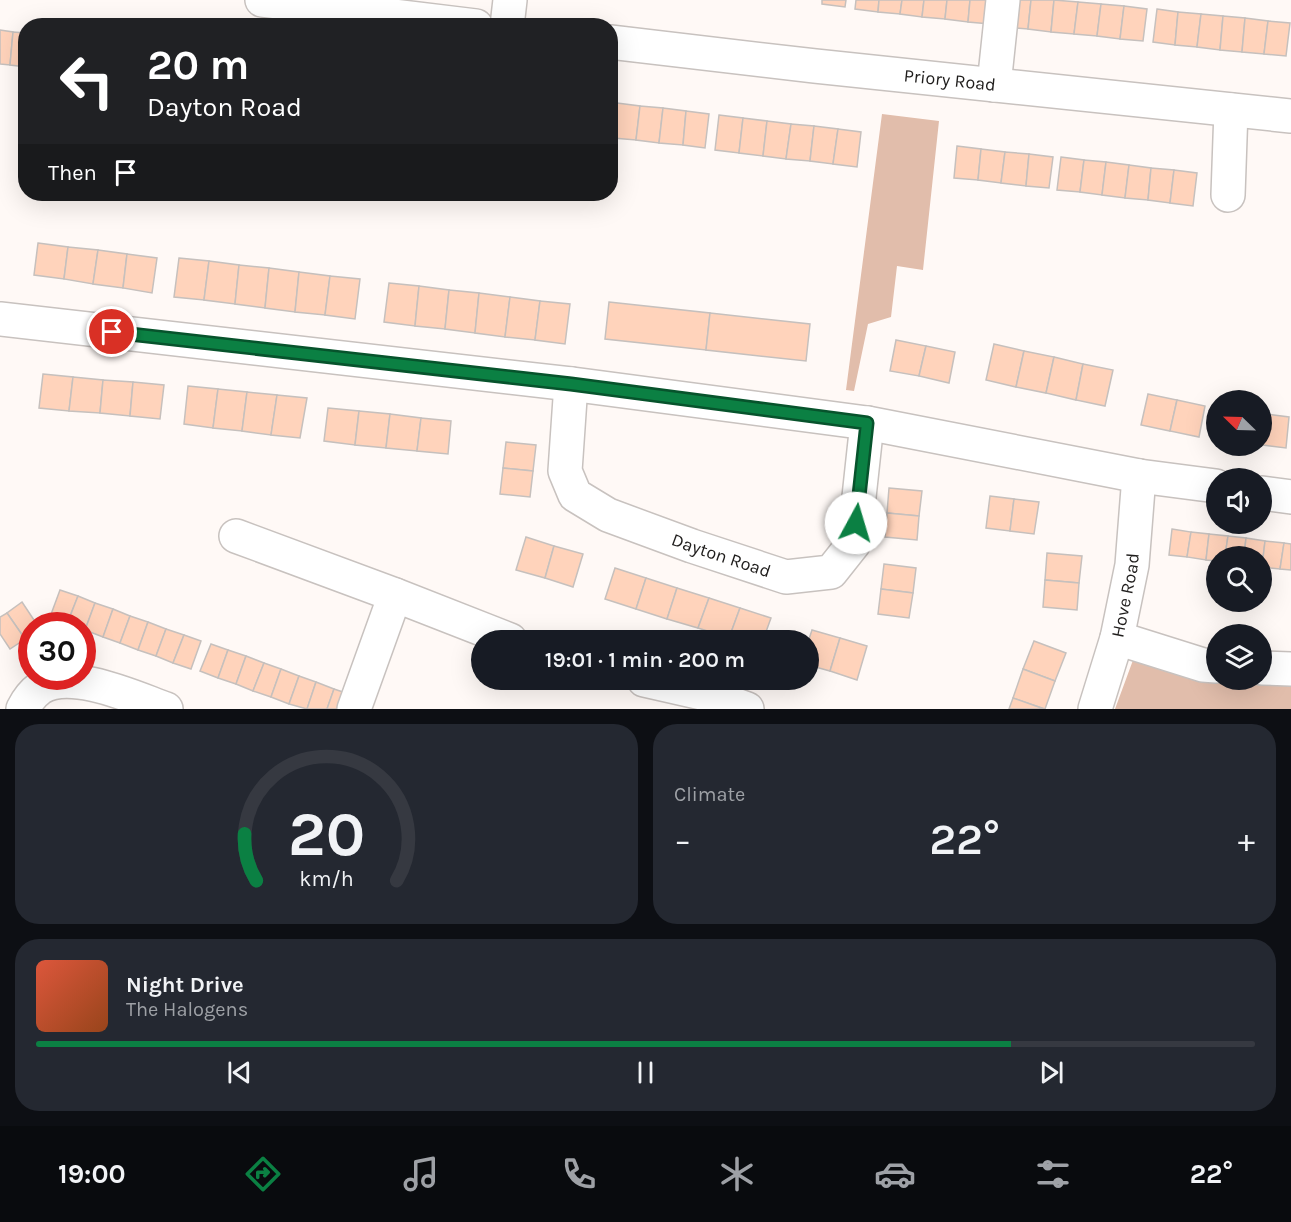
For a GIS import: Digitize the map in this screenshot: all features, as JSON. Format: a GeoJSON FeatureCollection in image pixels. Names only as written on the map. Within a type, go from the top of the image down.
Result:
{"type":"FeatureCollection","features":[{"type":"Feature","properties":{"kind":"street"},"geometry":{"type":"LineString","coordinates":[[262,0],[306,3],[417,18]]}},
{"type":"Feature","properties":{"kind":"street"},"geometry":{"type":"LineString","coordinates":[[508,18],[510,0]]}},
{"type":"Feature","properties":{"kind":"street"},"geometry":{"type":"LineString","coordinates":[[994,85],[1003,0]]}},
{"type":"Feature","properties":{"kind":"street","name":"Priory Road"},"geometry":{"type":"LineString","coordinates":[[618,43],[1291,116]]}},
{"type":"Feature","properties":{"kind":"street"},"geometry":{"type":"LineString","coordinates":[[1228,195],[1231,110]]}},
{"type":"Feature","properties":{"kind":"street"},"geometry":{"type":"LineString","coordinates":[[0,319],[571,384],[867,423],[1139,476],[1206,485]]}},
{"type":"Feature","properties":{"kind":"street","name":"Dayton Road"},"geometry":{"type":"LineString","coordinates":[[571,384],[565,471],[575,495],[608,515],[786,577],[831,572],[854,543],[867,423]]}},
{"type":"Feature","properties":{"kind":"street","name":"Hove Road"},"geometry":{"type":"LineString","coordinates":[[1095,709],[1117,638],[1132,565],[1139,476]]}},
{"type":"Feature","properties":{"kind":"street"},"geometry":{"type":"LineString","coordinates":[[1272,494],[1291,497]]}},
{"type":"Feature","properties":{"kind":"street"},"geometry":{"type":"LineString","coordinates":[[236,536],[484,630]]}},
{"type":"Feature","properties":{"kind":"street"},"geometry":{"type":"LineString","coordinates":[[354,709],[395,595]]}},
{"type":"Feature","properties":{"kind":"street"},"geometry":{"type":"LineString","coordinates":[[1117,638],[1206,665]]}},
{"type":"Feature","properties":{"kind":"street"},"geometry":{"type":"LineString","coordinates":[[1272,668],[1291,669]]}},
{"type":"Feature","properties":{"kind":"street"},"geometry":{"type":"LineString","coordinates":[[32,698],[64,681],[83,682],[108,688],[166,709]]}},
{"type":"Feature","properties":{"kind":"street"},"geometry":{"type":"LineString","coordinates":[[688,690],[747,709]]}},
{"type":"Feature","properties":{"kind":"shaded area"},"geometry":{"type":"Polygon","coordinates":[[[882,114],[939,121],[923,270],[897,266],[891,317],[868,324],[854,391],[846,390],[882,114]]]}},
{"type":"Feature","properties":{"kind":"shaded area"},"geometry":{"type":"Polygon","coordinates":[[[1136,652],[1206,676],[1206,690],[1272,690],[1272,679],[1291,676],[1291,709],[1115,709],[1136,652]]]}},
{"type":"Feature","properties":{"kind":"building"},"geometry":{"type":"Polygon","coordinates":[[[822,0],[846,0],[845,7],[822,4],[822,0]]]}},
{"type":"Feature","properties":{"kind":"building"},"geometry":{"type":"Polygon","coordinates":[[[856,0],[879,0],[878,12],[855,9],[856,0]]]}},
{"type":"Feature","properties":{"kind":"building"},"geometry":{"type":"Polygon","coordinates":[[[879,0],[902,0],[900,14],[878,12],[879,0]]]}},
{"type":"Feature","properties":{"kind":"building"},"geometry":{"type":"Polygon","coordinates":[[[902,0],[924,0],[922,17],[900,14],[902,0]]]}},
{"type":"Feature","properties":{"kind":"building"},"geometry":{"type":"Polygon","coordinates":[[[924,0],[947,0],[945,19],[922,17],[924,0]]]}},
{"type":"Feature","properties":{"kind":"building"},"geometry":{"type":"Polygon","coordinates":[[[947,0],[970,0],[968,22],[945,19],[947,0]]]}},
{"type":"Feature","properties":{"kind":"building"},"geometry":{"type":"Polygon","coordinates":[[[970,0],[993,0],[990,24],[968,22],[970,0]]]}},
{"type":"Feature","properties":{"kind":"building"},"geometry":{"type":"Polygon","coordinates":[[[1008,0],[1031,0],[1028,29],[1005,27],[1008,0]]]}},
{"type":"Feature","properties":{"kind":"building"},"geometry":{"type":"Polygon","coordinates":[[[1031,0],[1054,0],[1051,32],[1028,29],[1031,0]]]}},
{"type":"Feature","properties":{"kind":"building"},"geometry":{"type":"Polygon","coordinates":[[[1054,0],[1078,2],[1074,34],[1051,32],[1054,0]]]}},
{"type":"Feature","properties":{"kind":"building"},"geometry":{"type":"Polygon","coordinates":[[[1078,2],[1101,4],[1097,36],[1074,34],[1078,2]]]}},
{"type":"Feature","properties":{"kind":"building"},"geometry":{"type":"Polygon","coordinates":[[[1101,4],[1124,6],[1120,39],[1097,36],[1101,4]]]}},
{"type":"Feature","properties":{"kind":"building"},"geometry":{"type":"Polygon","coordinates":[[[1124,6],[1147,9],[1143,41],[1120,39],[1124,6]]]}},
{"type":"Feature","properties":{"kind":"building"},"geometry":{"type":"Polygon","coordinates":[[[1157,9],[1178,12],[1175,45],[1153,42],[1157,9]]]}},
{"type":"Feature","properties":{"kind":"building"},"geometry":{"type":"Polygon","coordinates":[[[1178,12],[1201,14],[1197,47],[1175,45],[1178,12]]]}},
{"type":"Feature","properties":{"kind":"building"},"geometry":{"type":"Polygon","coordinates":[[[1201,14],[1223,16],[1220,50],[1197,47],[1201,14]]]}},
{"type":"Feature","properties":{"kind":"building"},"geometry":{"type":"Polygon","coordinates":[[[1223,16],[1245,18],[1242,52],[1220,50],[1223,16]]]}},
{"type":"Feature","properties":{"kind":"building"},"geometry":{"type":"Polygon","coordinates":[[[1245,18],[1268,21],[1264,54],[1242,52],[1245,18]]]}},
{"type":"Feature","properties":{"kind":"building"},"geometry":{"type":"Polygon","coordinates":[[[1268,21],[1290,23],[1286,56],[1264,54],[1268,21]]]}},
{"type":"Feature","properties":{"kind":"building"},"geometry":{"type":"Polygon","coordinates":[[[0,30],[13,32],[10,65],[0,64],[0,30]]]}},
{"type":"Feature","properties":{"kind":"building"},"geometry":{"type":"Polygon","coordinates":[[[13,32],[18,32],[18,66],[10,65],[13,32]]]}},
{"type":"Feature","properties":{"kind":"building"},"geometry":{"type":"Polygon","coordinates":[[[618,103],[640,106],[636,140],[618,138],[618,103]]]}},
{"type":"Feature","properties":{"kind":"building"},"geometry":{"type":"Polygon","coordinates":[[[640,106],[663,108],[659,143],[636,140],[640,106]]]}},
{"type":"Feature","properties":{"kind":"building"},"geometry":{"type":"Polygon","coordinates":[[[663,108],[686,111],[683,145],[659,143],[663,108]]]}},
{"type":"Feature","properties":{"kind":"building"},"geometry":{"type":"Polygon","coordinates":[[[686,111],[709,114],[705,148],[683,145],[686,111]]]}},
{"type":"Feature","properties":{"kind":"building"},"geometry":{"type":"Polygon","coordinates":[[[719,115],[743,118],[739,153],[715,150],[719,115]]]}},
{"type":"Feature","properties":{"kind":"building"},"geometry":{"type":"Polygon","coordinates":[[[743,118],[767,121],[763,156],[739,153],[743,118]]]}},
{"type":"Feature","properties":{"kind":"building"},"geometry":{"type":"Polygon","coordinates":[[[767,121],[791,124],[786,159],[763,156],[767,121]]]}},
{"type":"Feature","properties":{"kind":"building"},"geometry":{"type":"Polygon","coordinates":[[[791,124],[814,126],[810,161],[786,159],[791,124]]]}},
{"type":"Feature","properties":{"kind":"building"},"geometry":{"type":"Polygon","coordinates":[[[814,126],[838,129],[833,164],[810,161],[814,126]]]}},
{"type":"Feature","properties":{"kind":"building"},"geometry":{"type":"Polygon","coordinates":[[[838,129],[861,132],[857,167],[833,164],[838,129]]]}},
{"type":"Feature","properties":{"kind":"building"},"geometry":{"type":"Polygon","coordinates":[[[957,146],[981,149],[978,180],[954,178],[957,146]]]}},
{"type":"Feature","properties":{"kind":"building"},"geometry":{"type":"Polygon","coordinates":[[[981,149],[1005,152],[1001,183],[978,180],[981,149]]]}},
{"type":"Feature","properties":{"kind":"building"},"geometry":{"type":"Polygon","coordinates":[[[1005,152],[1029,154],[1026,186],[1001,183],[1005,152]]]}},
{"type":"Feature","properties":{"kind":"building"},"geometry":{"type":"Polygon","coordinates":[[[1029,154],[1053,157],[1049,188],[1026,186],[1029,154]]]}},
{"type":"Feature","properties":{"kind":"building"},"geometry":{"type":"Polygon","coordinates":[[[1061,157],[1084,160],[1080,192],[1057,190],[1061,157]]]}},
{"type":"Feature","properties":{"kind":"building"},"geometry":{"type":"Polygon","coordinates":[[[1084,160],[1106,162],[1102,195],[1080,192],[1084,160]]]}},
{"type":"Feature","properties":{"kind":"building"},"geometry":{"type":"Polygon","coordinates":[[[1106,162],[1129,165],[1125,198],[1102,195],[1106,162]]]}},
{"type":"Feature","properties":{"kind":"building"},"geometry":{"type":"Polygon","coordinates":[[[1129,165],[1151,168],[1148,200],[1125,198],[1129,165]]]}},
{"type":"Feature","properties":{"kind":"building"},"geometry":{"type":"Polygon","coordinates":[[[1151,168],[1174,170],[1170,203],[1148,200],[1151,168]]]}},
{"type":"Feature","properties":{"kind":"building"},"geometry":{"type":"Polygon","coordinates":[[[1174,170],[1197,173],[1193,206],[1170,203],[1174,170]]]}},
{"type":"Feature","properties":{"kind":"building"},"geometry":{"type":"Polygon","coordinates":[[[38,243],[68,247],[64,279],[34,275],[38,243]]]}},
{"type":"Feature","properties":{"kind":"building"},"geometry":{"type":"Polygon","coordinates":[[[68,247],[98,250],[93,284],[64,279],[68,247]]]}},
{"type":"Feature","properties":{"kind":"building"},"geometry":{"type":"Polygon","coordinates":[[[98,250],[127,254],[123,288],[93,284],[98,250]]]}},
{"type":"Feature","properties":{"kind":"building"},"geometry":{"type":"Polygon","coordinates":[[[127,254],[157,258],[152,293],[123,288],[127,254]]]}},
{"type":"Feature","properties":{"kind":"building"},"geometry":{"type":"Polygon","coordinates":[[[179,258],[209,261],[204,300],[174,297],[179,258]]]}},
{"type":"Feature","properties":{"kind":"building"},"geometry":{"type":"Polygon","coordinates":[[[209,261],[239,265],[235,304],[204,300],[209,261]]]}},
{"type":"Feature","properties":{"kind":"building"},"geometry":{"type":"Polygon","coordinates":[[[239,265],[269,268],[265,308],[235,304],[239,265]]]}},
{"type":"Feature","properties":{"kind":"building"},"geometry":{"type":"Polygon","coordinates":[[[269,268],[299,272],[295,312],[265,308],[269,268]]]}},
{"type":"Feature","properties":{"kind":"building"},"geometry":{"type":"Polygon","coordinates":[[[299,272],[330,276],[325,315],[295,312],[299,272]]]}},
{"type":"Feature","properties":{"kind":"building"},"geometry":{"type":"Polygon","coordinates":[[[330,276],[360,279],[355,319],[325,315],[330,276]]]}},
{"type":"Feature","properties":{"kind":"building"},"geometry":{"type":"Polygon","coordinates":[[[389,283],[419,286],[415,326],[384,322],[389,283]]]}},
{"type":"Feature","properties":{"kind":"building"},"geometry":{"type":"Polygon","coordinates":[[[419,286],[449,290],[445,329],[415,326],[419,286]]]}},
{"type":"Feature","properties":{"kind":"building"},"geometry":{"type":"Polygon","coordinates":[[[449,290],[479,293],[475,333],[445,329],[449,290]]]}},
{"type":"Feature","properties":{"kind":"building"},"geometry":{"type":"Polygon","coordinates":[[[479,293],[510,297],[505,337],[475,333],[479,293]]]}},
{"type":"Feature","properties":{"kind":"building"},"geometry":{"type":"Polygon","coordinates":[[[510,297],[540,301],[535,340],[505,337],[510,297]]]}},
{"type":"Feature","properties":{"kind":"building"},"geometry":{"type":"Polygon","coordinates":[[[540,301],[570,304],[565,344],[535,340],[540,301]]]}},
{"type":"Feature","properties":{"kind":"building"},"geometry":{"type":"Polygon","coordinates":[[[609,302],[710,313],[706,350],[605,339],[609,302]]]}},
{"type":"Feature","properties":{"kind":"building"},"geometry":{"type":"Polygon","coordinates":[[[710,313],[810,324],[806,361],[706,350],[710,313]]]}},
{"type":"Feature","properties":{"kind":"building"},"geometry":{"type":"Polygon","coordinates":[[[896,340],[926,346],[919,376],[890,371],[896,340]]]}},
{"type":"Feature","properties":{"kind":"building"},"geometry":{"type":"Polygon","coordinates":[[[994,344],[1024,351],[1016,387],[986,380],[994,344]]]}},
{"type":"Feature","properties":{"kind":"building"},"geometry":{"type":"Polygon","coordinates":[[[926,346],[955,352],[949,383],[919,376],[926,346]]]}},
{"type":"Feature","properties":{"kind":"building"},"geometry":{"type":"Polygon","coordinates":[[[1024,351],[1054,357],[1046,393],[1016,387],[1024,351]]]}},
{"type":"Feature","properties":{"kind":"building"},"geometry":{"type":"Polygon","coordinates":[[[1054,357],[1083,364],[1076,400],[1046,393],[1054,357]]]}},
{"type":"Feature","properties":{"kind":"building"},"geometry":{"type":"Polygon","coordinates":[[[1083,364],[1113,370],[1105,406],[1076,400],[1083,364]]]}},
{"type":"Feature","properties":{"kind":"building"},"geometry":{"type":"Polygon","coordinates":[[[43,374],[73,377],[69,411],[39,408],[43,374]]]}},
{"type":"Feature","properties":{"kind":"building"},"geometry":{"type":"Polygon","coordinates":[[[73,377],[103,380],[100,413],[69,411],[73,377]]]}},
{"type":"Feature","properties":{"kind":"building"},"geometry":{"type":"Polygon","coordinates":[[[103,380],[133,382],[130,416],[100,413],[103,380]]]}},
{"type":"Feature","properties":{"kind":"building"},"geometry":{"type":"Polygon","coordinates":[[[133,382],[164,385],[160,419],[130,416],[133,382]]]}},
{"type":"Feature","properties":{"kind":"building"},"geometry":{"type":"Polygon","coordinates":[[[188,386],[218,389],[213,428],[184,424],[188,386]]]}},
{"type":"Feature","properties":{"kind":"building"},"geometry":{"type":"Polygon","coordinates":[[[218,389],[247,392],[242,431],[213,428],[218,389]]]}},
{"type":"Feature","properties":{"kind":"building"},"geometry":{"type":"Polygon","coordinates":[[[247,392],[277,395],[271,435],[242,431],[247,392]]]}},
{"type":"Feature","properties":{"kind":"building"},"geometry":{"type":"Polygon","coordinates":[[[1148,394],[1177,400],[1170,431],[1141,425],[1148,394]]]}},
{"type":"Feature","properties":{"kind":"building"},"geometry":{"type":"Polygon","coordinates":[[[277,395],[307,398],[300,438],[271,435],[277,395]]]}},
{"type":"Feature","properties":{"kind":"building"},"geometry":{"type":"Polygon","coordinates":[[[1177,400],[1205,406],[1199,437],[1170,431],[1177,400]]]}},
{"type":"Feature","properties":{"kind":"building"},"geometry":{"type":"Polygon","coordinates":[[[328,408],[359,411],[355,445],[324,441],[328,408]]]}},
{"type":"Feature","properties":{"kind":"building"},"geometry":{"type":"Polygon","coordinates":[[[359,411],[390,414],[386,448],[355,445],[359,411]]]}},
{"type":"Feature","properties":{"kind":"building"},"geometry":{"type":"Polygon","coordinates":[[[390,414],[421,418],[417,451],[386,448],[390,414]]]}},
{"type":"Feature","properties":{"kind":"building"},"geometry":{"type":"Polygon","coordinates":[[[1272,415],[1289,417],[1286,448],[1272,446],[1272,415]]]}},
{"type":"Feature","properties":{"kind":"building"},"geometry":{"type":"Polygon","coordinates":[[[421,418],[451,421],[448,454],[417,451],[421,418]]]}},
{"type":"Feature","properties":{"kind":"building"},"geometry":{"type":"Polygon","coordinates":[[[506,442],[536,445],[533,471],[503,468],[506,442]]]}},
{"type":"Feature","properties":{"kind":"building"},"geometry":{"type":"Polygon","coordinates":[[[503,468],[533,471],[530,497],[500,494],[503,468]]]}},
{"type":"Feature","properties":{"kind":"building"},"geometry":{"type":"Polygon","coordinates":[[[889,488],[922,491],[919,516],[887,513],[889,488]]]}},
{"type":"Feature","properties":{"kind":"building"},"geometry":{"type":"Polygon","coordinates":[[[990,496],[1014,499],[1010,531],[986,528],[990,496]]]}},
{"type":"Feature","properties":{"kind":"building"},"geometry":{"type":"Polygon","coordinates":[[[1014,499],[1039,502],[1034,534],[1010,531],[1014,499]]]}},
{"type":"Feature","properties":{"kind":"building"},"geometry":{"type":"Polygon","coordinates":[[[887,513],[919,516],[917,540],[885,537],[887,513]]]}},
{"type":"Feature","properties":{"kind":"building"},"geometry":{"type":"Polygon","coordinates":[[[1172,529],[1191,532],[1187,557],[1169,555],[1172,529]]]}},
{"type":"Feature","properties":{"kind":"building"},"geometry":{"type":"Polygon","coordinates":[[[1191,532],[1209,534],[1206,560],[1187,557],[1191,532]]]}},
{"type":"Feature","properties":{"kind":"building"},"geometry":{"type":"Polygon","coordinates":[[[1209,534],[1228,536],[1226,546],[1208,546],[1209,534]]]}},
{"type":"Feature","properties":{"kind":"building"},"geometry":{"type":"Polygon","coordinates":[[[1228,536],[1246,538],[1245,546],[1226,546],[1228,536]]]}},
{"type":"Feature","properties":{"kind":"building"},"geometry":{"type":"Polygon","coordinates":[[[526,537],[554,546],[545,578],[516,570],[526,537]]]}},
{"type":"Feature","properties":{"kind":"building"},"geometry":{"type":"Polygon","coordinates":[[[1246,538],[1265,541],[1264,546],[1245,546],[1246,538]]]}},
{"type":"Feature","properties":{"kind":"building"},"geometry":{"type":"Polygon","coordinates":[[[1265,541],[1284,543],[1280,569],[1272,568],[1272,546],[1264,546],[1265,541]]]}},
{"type":"Feature","properties":{"kind":"building"},"geometry":{"type":"Polygon","coordinates":[[[1284,543],[1291,544],[1291,570],[1280,569],[1284,543]]]}},
{"type":"Feature","properties":{"kind":"building"},"geometry":{"type":"Polygon","coordinates":[[[554,546],[583,554],[573,587],[545,578],[554,546]]]}},
{"type":"Feature","properties":{"kind":"building"},"geometry":{"type":"Polygon","coordinates":[[[1047,553],[1082,556],[1079,583],[1045,580],[1047,553]]]}},
{"type":"Feature","properties":{"kind":"building"},"geometry":{"type":"Polygon","coordinates":[[[884,564],[916,568],[913,593],[881,589],[884,564]]]}},
{"type":"Feature","properties":{"kind":"building"},"geometry":{"type":"Polygon","coordinates":[[[615,568],[646,578],[636,609],[605,599],[615,568]]]}},
{"type":"Feature","properties":{"kind":"building"},"geometry":{"type":"Polygon","coordinates":[[[646,578],[677,588],[667,619],[636,609],[646,578]]]}},
{"type":"Feature","properties":{"kind":"building"},"geometry":{"type":"Polygon","coordinates":[[[1045,580],[1079,583],[1077,610],[1043,607],[1045,580]]]}},
{"type":"Feature","properties":{"kind":"building"},"geometry":{"type":"Polygon","coordinates":[[[677,588],[709,598],[698,628],[667,619],[677,588]]]}},
{"type":"Feature","properties":{"kind":"building"},"geometry":{"type":"Polygon","coordinates":[[[881,589],[913,593],[909,618],[878,614],[881,589]]]}},
{"type":"Feature","properties":{"kind":"building"},"geometry":{"type":"Polygon","coordinates":[[[60,590],[78,596],[72,612],[52,612],[60,590]]]}},
{"type":"Feature","properties":{"kind":"building"},"geometry":{"type":"Polygon","coordinates":[[[78,596],[95,603],[92,612],[72,612],[78,596]]]}},
{"type":"Feature","properties":{"kind":"building"},"geometry":{"type":"Polygon","coordinates":[[[709,598],[740,608],[732,630],[698,628],[709,598]]]}},
{"type":"Feature","properties":{"kind":"building"},"geometry":{"type":"Polygon","coordinates":[[[22,602],[29,612],[18,612],[18,629],[7,613],[22,602]]]}},
{"type":"Feature","properties":{"kind":"building"},"geometry":{"type":"Polygon","coordinates":[[[95,603],[113,609],[103,637],[96,634],[96,612],[92,612],[95,603]]]}},
{"type":"Feature","properties":{"kind":"building"},"geometry":{"type":"Polygon","coordinates":[[[740,608],[771,618],[767,630],[732,630],[740,608]]]}},
{"type":"Feature","properties":{"kind":"building"},"geometry":{"type":"Polygon","coordinates":[[[113,609],[130,616],[120,643],[103,637],[113,609]]]}},
{"type":"Feature","properties":{"kind":"building"},"geometry":{"type":"Polygon","coordinates":[[[7,613],[18,629],[18,644],[10,649],[0,634],[0,617],[7,613]]]}},
{"type":"Feature","properties":{"kind":"building"},"geometry":{"type":"Polygon","coordinates":[[[130,616],[148,622],[138,650],[120,643],[130,616]]]}},
{"type":"Feature","properties":{"kind":"building"},"geometry":{"type":"Polygon","coordinates":[[[148,622],[166,629],[156,656],[138,650],[148,622]]]}},
{"type":"Feature","properties":{"kind":"building"},"geometry":{"type":"Polygon","coordinates":[[[166,629],[184,635],[173,663],[156,656],[166,629]]]}},
{"type":"Feature","properties":{"kind":"building"},"geometry":{"type":"Polygon","coordinates":[[[819,632],[840,638],[830,671],[819,668],[819,632]]]}},
{"type":"Feature","properties":{"kind":"building"},"geometry":{"type":"Polygon","coordinates":[[[184,635],[201,641],[191,669],[173,663],[184,635]]]}},
{"type":"Feature","properties":{"kind":"building"},"geometry":{"type":"Polygon","coordinates":[[[840,638],[867,646],[857,680],[830,671],[840,638]]]}},
{"type":"Feature","properties":{"kind":"building"},"geometry":{"type":"Polygon","coordinates":[[[1034,641],[1066,653],[1055,681],[1023,669],[1034,641]]]}},
{"type":"Feature","properties":{"kind":"building"},"geometry":{"type":"Polygon","coordinates":[[[211,644],[228,650],[218,678],[200,671],[211,644]]]}},
{"type":"Feature","properties":{"kind":"building"},"geometry":{"type":"Polygon","coordinates":[[[228,650],[246,656],[236,684],[218,678],[228,650]]]}},
{"type":"Feature","properties":{"kind":"building"},"geometry":{"type":"Polygon","coordinates":[[[246,656],[264,663],[253,691],[236,684],[246,656]]]}},
{"type":"Feature","properties":{"kind":"building"},"geometry":{"type":"Polygon","coordinates":[[[264,663],[281,669],[271,697],[253,691],[264,663]]]}},
{"type":"Feature","properties":{"kind":"building"},"geometry":{"type":"Polygon","coordinates":[[[281,669],[299,676],[289,704],[271,697],[281,669]]]}},
{"type":"Feature","properties":{"kind":"building"},"geometry":{"type":"Polygon","coordinates":[[[1023,669],[1055,681],[1045,709],[1013,698],[1023,669]]]}},
{"type":"Feature","properties":{"kind":"building"},"geometry":{"type":"Polygon","coordinates":[[[299,676],[316,682],[307,709],[289,704],[299,676]]]}},
{"type":"Feature","properties":{"kind":"building"},"geometry":{"type":"Polygon","coordinates":[[[316,682],[334,689],[327,709],[307,709],[316,682]]]}},
{"type":"Feature","properties":{"kind":"building"},"geometry":{"type":"Polygon","coordinates":[[[334,689],[352,695],[347,709],[327,709],[334,689]]]}},
{"type":"Feature","properties":{"kind":"building"},"geometry":{"type":"Polygon","coordinates":[[[1013,698],[1044,709],[1009,709],[1013,698]]]}},
{"type":"Feature","properties":{"kind":"route"},"geometry":{"type":"LineString","coordinates":[[112,332],[571,384],[867,423],[856,523]]}}]}
